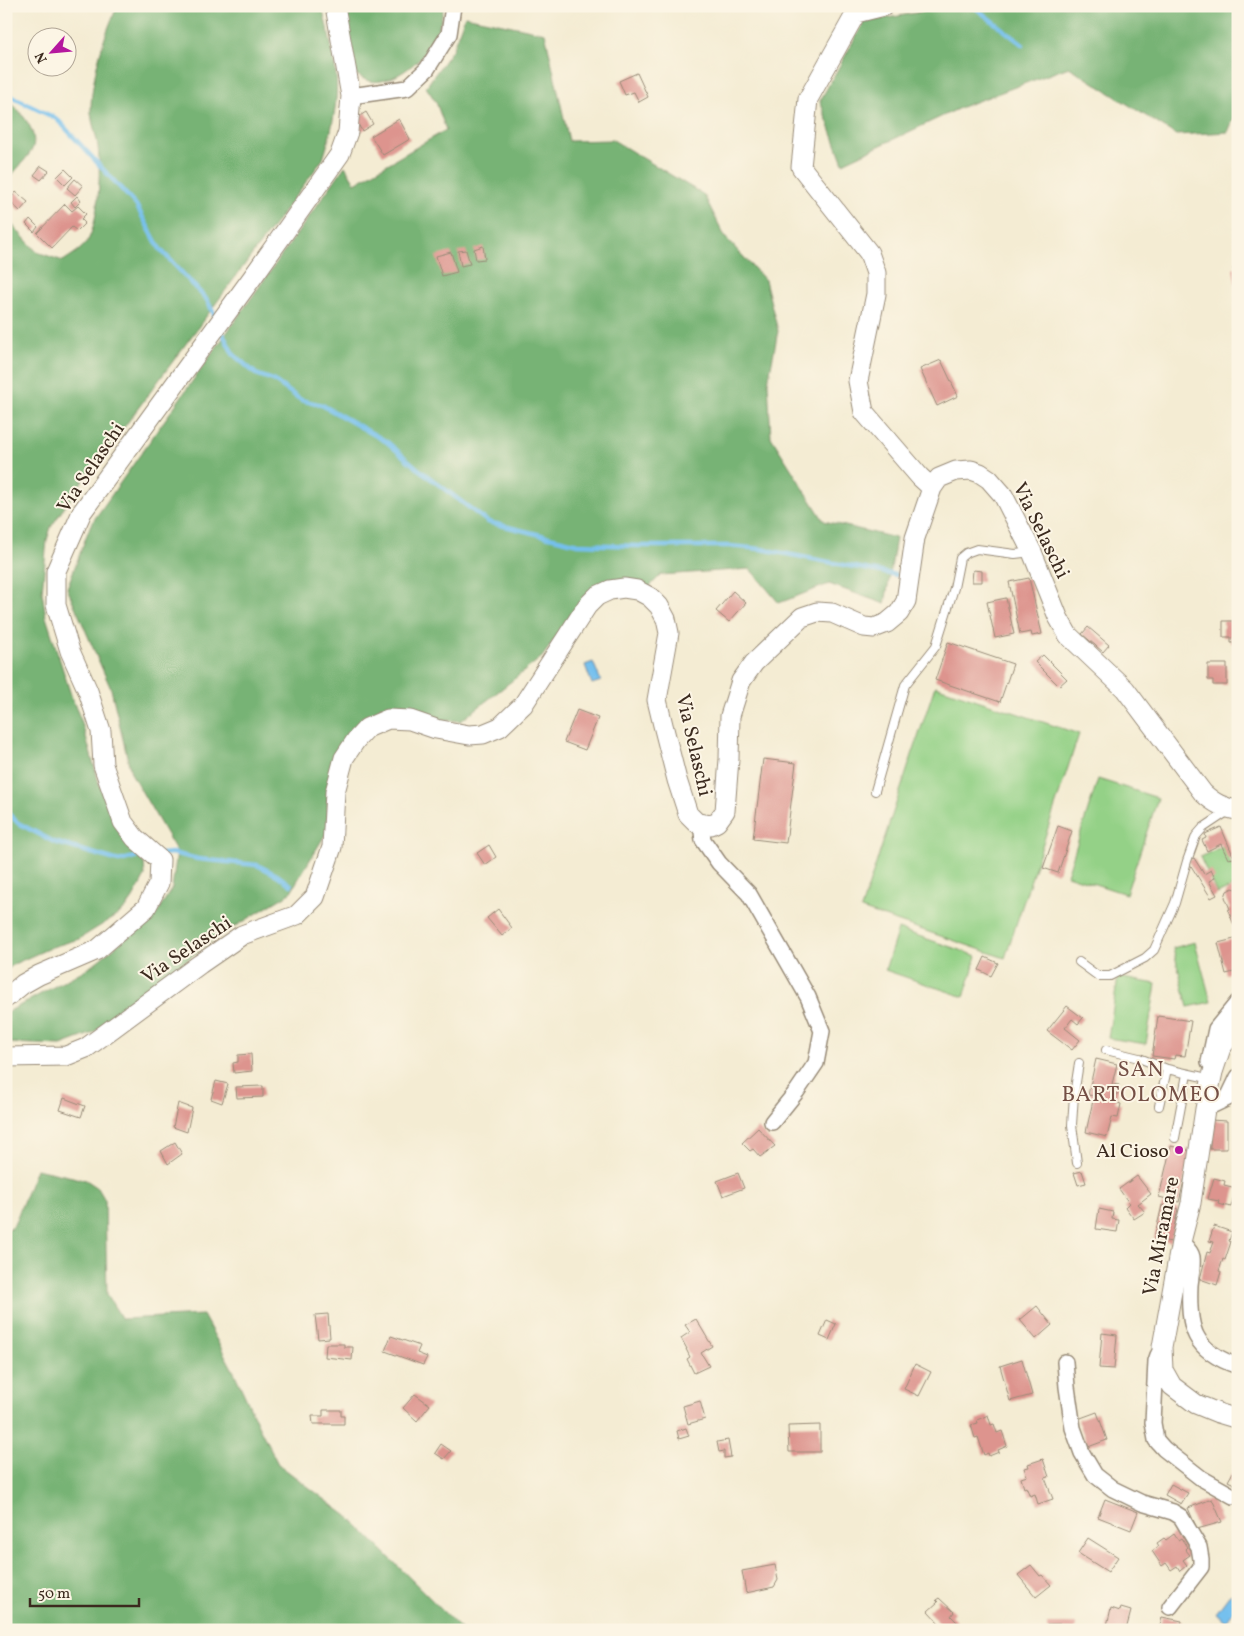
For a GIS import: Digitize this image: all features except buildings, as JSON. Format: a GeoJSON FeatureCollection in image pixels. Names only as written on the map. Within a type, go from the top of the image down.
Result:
{"type":"FeatureCollection","features":[{"type":"Feature","properties":{"kind":"street","name":"Via Selaschi"},"geometry":{"type":"LineString","coordinates":[[6,998],[23,984],[97,950],[146,908],[159,883],[160,860],[135,838],[123,822],[103,765],[101,731],[88,691],[70,651],[56,605],[56,571],[82,512],[340,154],[348,132],[351,96],[335,6]]}},
{"type":"Feature","properties":{"kind":"street"},"geometry":{"type":"LineString","coordinates":[[351,96],[407,88],[427,68],[449,34],[453,6]]}},
{"type":"Feature","properties":{"kind":"street"},"geometry":{"type":"LineString","coordinates":[[884,6],[856,13],[808,99],[801,168],[869,253],[876,273],[876,294],[858,381],[864,412],[920,477],[932,488]]}},
{"type":"Feature","properties":{"kind":"street","name":"Via Selaschi"},"geometry":{"type":"LineString","coordinates":[[6,1057],[66,1056],[86,1048],[242,935],[297,915],[315,897],[332,847],[335,792],[344,758],[367,728],[388,718],[410,720],[436,729],[469,735],[483,734],[500,727],[523,705],[587,606],[597,596],[610,590],[624,588],[637,590],[650,596],[660,606],[666,619],[668,632],[657,700],[677,780],[688,814],[692,819],[701,824],[717,822],[725,811],[730,759],[730,716],[741,681],[754,663],[802,617],[816,612],[832,613],[864,627],[874,628],[887,623],[899,613],[906,601],[914,538],[932,488],[940,478],[956,471],[971,470],[984,476],[1003,495],[1032,552],[1058,617],[1068,635],[1125,689],[1203,793],[1212,802],[1234,810]]}},
{"type":"Feature","properties":{"kind":"street"},"geometry":{"type":"LineString","coordinates":[[701,824],[704,840],[719,863],[749,894],[808,997],[822,1031],[816,1063],[797,1091],[772,1122]]}},
{"type":"Feature","properties":{"kind":"street"},"geometry":{"type":"LineString","coordinates":[[1212,1076],[1208,1068],[1216,1029],[1238,1002]]}},
{"type":"Feature","properties":{"kind":"street","name":"Via Miramare"},"geometry":{"type":"LineString","coordinates":[[1238,1026],[1221,1048],[1212,1076],[1205,1109],[1191,1203],[1181,1242],[1162,1347],[1163,1370],[1172,1386],[1196,1404],[1238,1419]]}},
{"type":"Feature","properties":{"kind":"street"},"geometry":{"type":"LineString","coordinates":[[1205,1109],[1228,1098],[1238,1077]]}},
{"type":"Feature","properties":{"kind":"street"},"geometry":{"type":"LineString","coordinates":[[1181,1242],[1192,1256],[1189,1304],[1190,1322],[1197,1338],[1208,1352],[1238,1366]]}},
{"type":"Feature","properties":{"kind":"street"},"geometry":{"type":"LineString","coordinates":[[1162,1347],[1156,1361],[1153,1423],[1156,1440],[1164,1449],[1201,1478],[1233,1496]]}},
{"type":"Feature","properties":{"kind":"street"},"geometry":{"type":"LineString","coordinates":[[1065,1362],[1074,1428],[1082,1453],[1095,1475],[1113,1488],[1142,1503],[1172,1512],[1181,1517],[1199,1546],[1202,1559],[1201,1567],[1170,1607]]}},
{"type":"Feature","properties":{"kind":"lane"},"geometry":{"type":"LineString","coordinates":[[875,791],[905,684],[936,646],[954,588],[960,558],[966,553],[977,549],[1015,554],[1032,552]]}},
{"type":"Feature","properties":{"kind":"lane"},"geometry":{"type":"LineString","coordinates":[[1079,962],[1098,976],[1110,976],[1145,958],[1154,950],[1174,903],[1196,836],[1203,828],[1234,810]]}},
{"type":"Feature","properties":{"kind":"lane"},"geometry":{"type":"LineString","coordinates":[[1106,1050],[1187,1074],[1212,1076]]}},
{"type":"Feature","properties":{"kind":"lane"},"geometry":{"type":"LineString","coordinates":[[1077,1163],[1072,1125],[1079,1062]]}},
{"type":"Feature","properties":{"kind":"lane"},"geometry":{"type":"LineString","coordinates":[[1159,1106],[1167,1069]]}},
{"type":"Feature","properties":{"kind":"lane"},"geometry":{"type":"LineString","coordinates":[[1175,1138],[1187,1074]]}},
{"type":"Feature","properties":{"kind":"green space"},"geometry":{"type":"Polygon","coordinates":[[[118,6],[322,6],[335,66],[337,85],[335,106],[323,159],[96,465],[87,474],[51,527],[47,540],[42,592],[46,617],[82,723],[100,787],[119,829],[144,863],[145,876],[126,908],[116,916],[79,939],[52,947],[14,964],[6,971],[6,218],[37,252],[63,261],[87,242],[97,210],[99,182],[98,147],[92,122],[91,101],[95,73],[103,44],[118,6]]]}},
{"type":"Feature","properties":{"kind":"green space"},"geometry":{"type":"Polygon","coordinates":[[[344,6],[444,6],[432,43],[421,57],[405,71],[387,80],[378,82],[367,80],[355,74],[344,6]]]}},
{"type":"Feature","properties":{"kind":"green space"},"geometry":{"type":"Polygon","coordinates":[[[956,6],[1238,6],[1238,108],[1228,132],[1176,135],[1069,67],[964,106],[843,163],[820,101],[864,22],[956,6]]]}},
{"type":"Feature","properties":{"kind":"green space"},"geometry":{"type":"Polygon","coordinates":[[[465,16],[545,33],[569,141],[613,140],[704,195],[725,237],[765,280],[778,331],[768,382],[771,437],[824,521],[896,538],[885,604],[829,584],[779,603],[750,569],[661,575],[648,588],[624,585],[562,629],[542,657],[461,721],[437,720],[391,709],[358,726],[335,755],[327,788],[328,830],[290,893],[210,942],[93,1033],[61,1045],[8,1043],[6,1036],[6,1013],[90,967],[157,913],[172,888],[177,852],[131,773],[111,689],[67,588],[91,524],[345,166],[355,183],[446,130],[436,102],[426,87],[452,50],[465,16]]]}},
{"type":"Feature","properties":{"kind":"green space"},"geometry":{"type":"Polygon","coordinates":[[[6,98],[30,126],[34,140],[29,154],[6,181],[6,98]]]}},
{"type":"Feature","properties":{"kind":"green space"},"geometry":{"type":"Polygon","coordinates":[[[935,686],[1079,734],[1005,958],[861,909],[935,686]]]}},
{"type":"Feature","properties":{"kind":"green space"},"geometry":{"type":"Polygon","coordinates":[[[1098,779],[1158,798],[1126,894],[1067,875],[1098,779]]]}},
{"type":"Feature","properties":{"kind":"green space"},"geometry":{"type":"Polygon","coordinates":[[[1223,846],[1238,879],[1238,884],[1217,894],[1200,857],[1223,846]]]}},
{"type":"Feature","properties":{"kind":"green space"},"geometry":{"type":"Polygon","coordinates":[[[898,929],[977,956],[964,997],[885,970],[898,929]]]}},
{"type":"Feature","properties":{"kind":"green space"},"geometry":{"type":"Polygon","coordinates":[[[1195,942],[1211,1002],[1188,1007],[1173,948],[1195,942]]]}},
{"type":"Feature","properties":{"kind":"green space"},"geometry":{"type":"Polygon","coordinates":[[[1118,977],[1156,984],[1146,1044],[1108,1038],[1118,977]]]}},
{"type":"Feature","properties":{"kind":"green space"},"geometry":{"type":"Polygon","coordinates":[[[36,1169],[86,1180],[98,1188],[105,1200],[107,1295],[122,1319],[203,1315],[234,1372],[278,1464],[351,1519],[462,1630],[6,1630],[6,1231],[14,1225],[36,1169]]]}},
{"type":"Feature","properties":{"kind":"water"},"geometry":{"type":"Polygon","coordinates":[[[593,662],[601,681],[592,684],[585,665],[593,662]]]}},
{"type":"Feature","properties":{"kind":"water"},"geometry":{"type":"Polygon","coordinates":[[[1231,1593],[1238,1598],[1238,1605],[1226,1621],[1216,1613],[1231,1593]]]}},
{"type":"Feature","properties":{"kind":"waterway"},"geometry":{"type":"LineString","coordinates":[[973,6],[1023,45]]}},
{"type":"Feature","properties":{"kind":"waterway"},"geometry":{"type":"LineString","coordinates":[[6,91],[14,98],[57,119],[136,205],[160,249],[207,300],[216,318]]}},
{"type":"Feature","properties":{"kind":"waterway"},"geometry":{"type":"LineString","coordinates":[[221,330],[233,354],[256,374],[273,380],[301,400],[322,405],[387,442],[417,468],[488,522],[578,544],[729,546],[761,549],[896,575]]}},
{"type":"Feature","properties":{"kind":"waterway"},"geometry":{"type":"LineString","coordinates":[[6,811],[18,823],[54,842],[119,861],[146,854]]}},
{"type":"Feature","properties":{"kind":"waterway"},"geometry":{"type":"LineString","coordinates":[[162,854],[172,853],[198,859],[257,865],[277,875],[291,885]]}},
{"type":"Feature","properties":{"kind":"place","name":"Al Cioso"},"geometry":{"type":"Point","coordinates":[1179,1150]}},
{"type":"Feature","properties":{"kind":"district","name":"SAN BARTOLOMEO"},"geometry":{"type":"Point","coordinates":[1141,1080]}}]}
